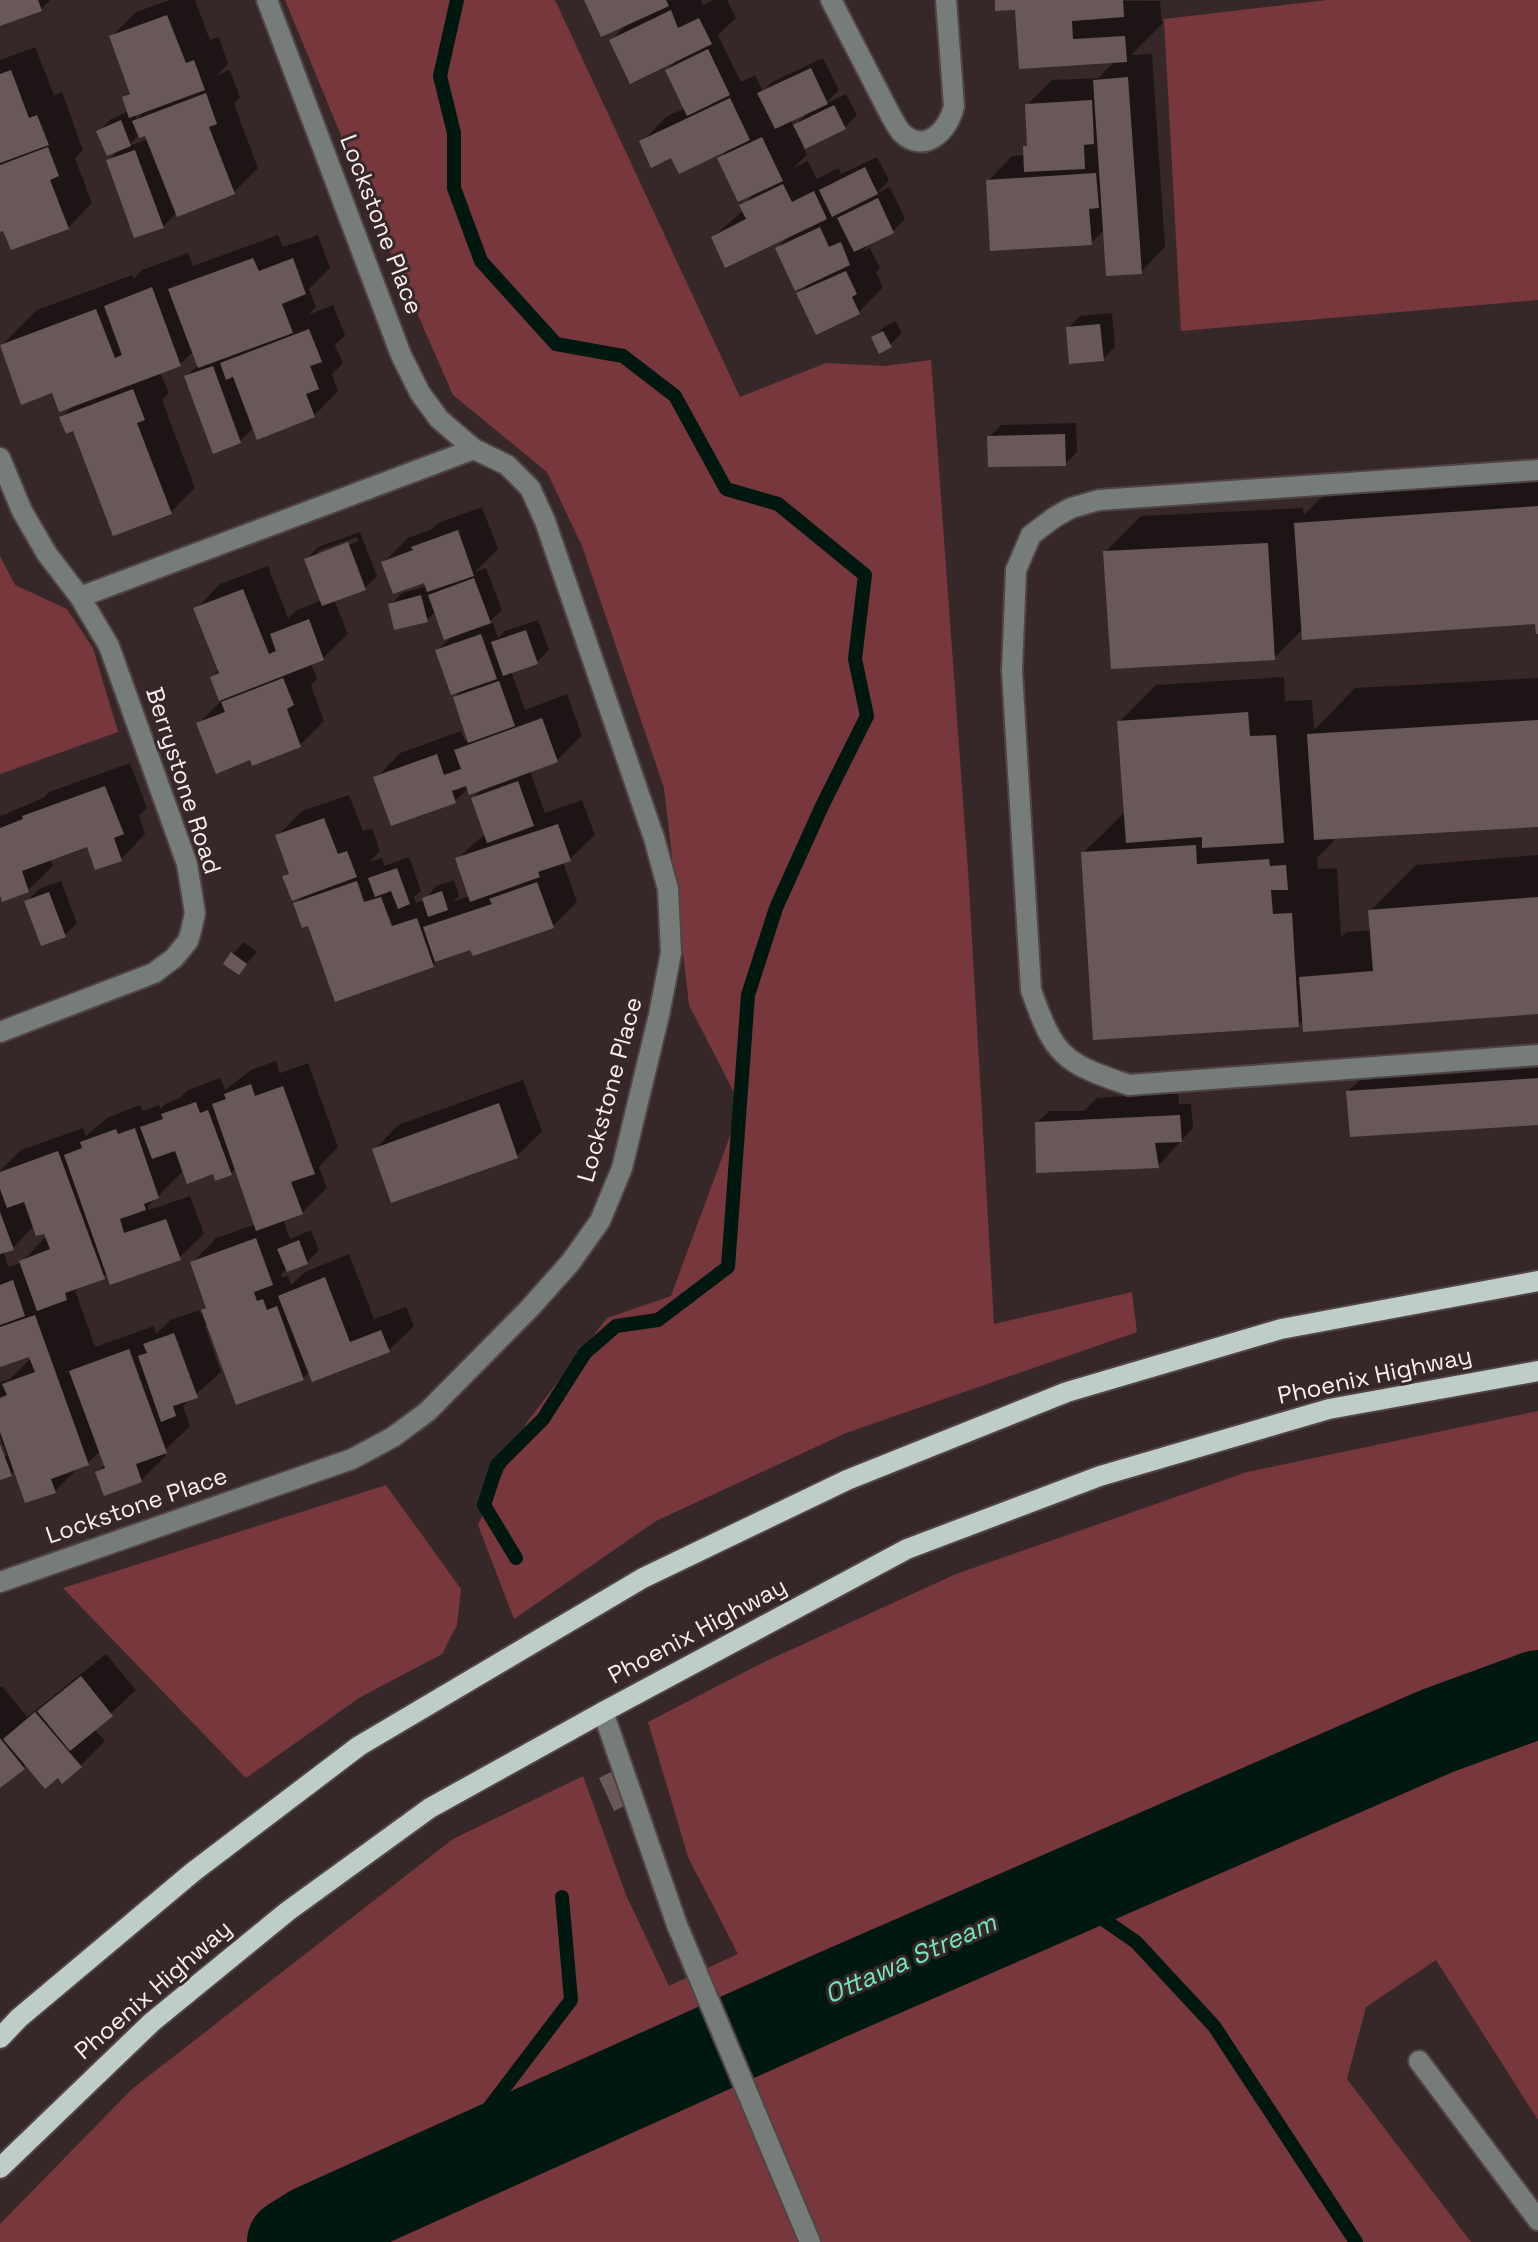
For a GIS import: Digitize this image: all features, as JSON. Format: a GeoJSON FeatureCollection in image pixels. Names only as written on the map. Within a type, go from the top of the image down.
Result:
{"type":"FeatureCollection","features":[{"type":"Feature","properties":{"kind":"main road"},"geometry":{"type":"LineString","coordinates":[[0,2038],[19,2018],[193,1872],[359,1746],[643,1578],[847,1480],[1067,1392],[1281,1329],[1538,1281]]}},
{"type":"Feature","properties":{"kind":"main road","name":"Phoenix Highway"},"geometry":{"type":"LineString","coordinates":[[0,2168],[152,2022],[288,1911],[430,1808],[907,1549],[1100,1476],[1329,1409],[1538,1371]]}},
{"type":"Feature","properties":{"kind":"street","name":"Lockstone Place"},"geometry":{"type":"LineString","coordinates":[[0,1582],[352,1459],[393,1437],[427,1412],[529,1309],[570,1263],[600,1221],[622,1168],[671,953],[668,889],[650,826],[545,521],[530,488],[507,465],[474,449],[439,419],[420,393],[401,355],[267,0]]}},
{"type":"Feature","properties":{"kind":"street"},"geometry":{"type":"LineString","coordinates":[[831,0],[891,116],[903,134],[917,140],[931,139],[944,131],[951,120],[954,106],[946,0]]}},
{"type":"Feature","properties":{"kind":"street"},"geometry":{"type":"LineString","coordinates":[[80,597],[474,449]]}},
{"type":"Feature","properties":{"kind":"street","name":"Berrystone Road"},"geometry":{"type":"LineString","coordinates":[[0,458],[22,511],[109,646],[187,864],[195,913],[188,941],[174,958],[154,973],[0,1032]]}},
{"type":"Feature","properties":{"kind":"street"},"geometry":{"type":"LineString","coordinates":[[1538,470],[1099,500],[1071,508],[1031,535],[1016,570],[1012,671],[1031,990],[1044,1029],[1065,1057],[1093,1072],[1129,1085],[1538,1055]]}},
{"type":"Feature","properties":{"kind":"street"},"geometry":{"type":"LineString","coordinates":[[603,1712],[677,1925],[810,2242]]}},
{"type":"Feature","properties":{"kind":"street"},"geometry":{"type":"LineString","coordinates":[[1419,2061],[1538,2220]]}},
{"type":"Feature","properties":{"kind":"shaded area"},"geometry":{"type":"Polygon","coordinates":[[[285,0],[555,0],[740,397],[826,363],[885,366],[931,360],[968,870],[994,1324],[1132,1292],[1137,1332],[846,1433],[656,1521],[514,1619],[478,1525],[527,1422],[607,1318],[671,1296],[741,1106],[689,1005],[664,788],[582,546],[547,472],[453,395],[285,0]]]}},
{"type":"Feature","properties":{"kind":"shaded area"},"geometry":{"type":"Polygon","coordinates":[[[1327,0],[1538,0],[1538,300],[1181,331],[1164,19],[1327,0]]]}},
{"type":"Feature","properties":{"kind":"shaded area"},"geometry":{"type":"Polygon","coordinates":[[[0,556],[15,585],[67,609],[93,648],[118,732],[0,774],[0,556]]]}},
{"type":"Feature","properties":{"kind":"shaded area"},"geometry":{"type":"Polygon","coordinates":[[[1538,1411],[1538,2120],[1436,1960],[1366,2007],[1347,2079],[1471,2242],[0,2242],[0,2224],[132,2089],[453,1839],[583,1776],[626,1895],[669,1986],[738,1954],[688,1857],[648,1722],[762,1663],[956,1574],[1247,1472],[1538,1411]]]}},
{"type":"Feature","properties":{"kind":"shaded area"},"geometry":{"type":"Polygon","coordinates":[[[386,1485],[461,1589],[457,1625],[442,1654],[359,1698],[246,1778],[63,1588],[386,1485]]]}},
{"type":"Feature","properties":{"kind":"building"},"geometry":{"type":"Polygon","coordinates":[[[0,0],[38,0],[42,11],[0,26],[0,0]]]}},
{"type":"Feature","properties":{"kind":"building"},"geometry":{"type":"Polygon","coordinates":[[[584,0],[666,0],[669,6],[601,37],[584,0]]]}},
{"type":"Feature","properties":{"kind":"building"},"geometry":{"type":"Polygon","coordinates":[[[995,0],[1123,0],[1124,17],[1072,21],[1073,39],[1125,36],[1127,62],[1019,69],[1015,10],[995,11],[995,0]]]}},
{"type":"Feature","properties":{"kind":"building"},"geometry":{"type":"Polygon","coordinates":[[[671,10],[678,28],[699,18],[712,44],[630,84],[609,40],[671,10]]]}},
{"type":"Feature","properties":{"kind":"building"},"geometry":{"type":"Polygon","coordinates":[[[167,15],[186,63],[194,60],[205,90],[129,118],[122,97],[130,94],[109,36],[167,15]]]}},
{"type":"Feature","properties":{"kind":"building"},"geometry":{"type":"Polygon","coordinates":[[[708,49],[730,95],[687,116],[665,70],[708,49]]]}},
{"type":"Feature","properties":{"kind":"building"},"geometry":{"type":"Polygon","coordinates":[[[811,68],[828,104],[775,129],[757,93],[811,68]]]}},
{"type":"Feature","properties":{"kind":"building"},"geometry":{"type":"Polygon","coordinates":[[[11,70],[29,118],[37,115],[49,145],[0,163],[0,74],[11,70]]]}},
{"type":"Feature","properties":{"kind":"building"},"geometry":{"type":"Polygon","coordinates":[[[1128,77],[1142,274],[1106,276],[1093,80],[1128,77]]]}},
{"type":"Feature","properties":{"kind":"building"},"geometry":{"type":"Polygon","coordinates":[[[206,93],[217,124],[209,127],[235,194],[177,217],[145,136],[139,138],[132,121],[206,93]]]}},
{"type":"Feature","properties":{"kind":"building"},"geometry":{"type":"Polygon","coordinates":[[[730,98],[750,140],[679,174],[671,158],[651,168],[639,141],[730,98]]]}},
{"type":"Feature","properties":{"kind":"building"},"geometry":{"type":"Polygon","coordinates":[[[1092,100],[1094,144],[1084,145],[1085,169],[1024,172],[1023,146],[1027,146],[1025,104],[1092,100]]]}},
{"type":"Feature","properties":{"kind":"building"},"geometry":{"type":"Polygon","coordinates":[[[834,105],[846,129],[805,149],[793,125],[834,105]]]}},
{"type":"Feature","properties":{"kind":"building"},"geometry":{"type":"Polygon","coordinates":[[[121,120],[131,146],[107,156],[96,131],[121,120]]]}},
{"type":"Feature","properties":{"kind":"building"},"geometry":{"type":"Polygon","coordinates":[[[762,137],[783,181],[738,202],[717,158],[762,137]]]}},
{"type":"Feature","properties":{"kind":"building"},"geometry":{"type":"Polygon","coordinates":[[[48,147],[59,176],[50,180],[69,229],[11,250],[3,231],[0,232],[0,165],[48,147]]]}},
{"type":"Feature","properties":{"kind":"building"},"geometry":{"type":"Polygon","coordinates":[[[135,150],[164,228],[134,238],[106,160],[135,150]]]}},
{"type":"Feature","properties":{"kind":"building"},"geometry":{"type":"Polygon","coordinates":[[[865,167],[878,194],[832,217],[819,190],[865,167]]]}},
{"type":"Feature","properties":{"kind":"building"},"geometry":{"type":"Polygon","coordinates":[[[1096,173],[1099,208],[1089,209],[1092,245],[990,251],[986,180],[1096,173]]]}},
{"type":"Feature","properties":{"kind":"building"},"geometry":{"type":"Polygon","coordinates":[[[783,184],[792,202],[814,191],[827,219],[725,268],[711,237],[746,219],[739,205],[783,184]]]}},
{"type":"Feature","properties":{"kind":"building"},"geometry":{"type":"Polygon","coordinates":[[[878,198],[894,233],[854,252],[837,218],[878,198]]]}},
{"type":"Feature","properties":{"kind":"building"},"geometry":{"type":"Polygon","coordinates":[[[820,227],[829,247],[841,242],[850,265],[795,291],[775,248],[820,227]]]}},
{"type":"Feature","properties":{"kind":"building"},"geometry":{"type":"Polygon","coordinates":[[[253,258],[259,271],[293,258],[306,294],[282,304],[293,333],[198,368],[168,289],[253,258]]]}},
{"type":"Feature","properties":{"kind":"building"},"geometry":{"type":"Polygon","coordinates":[[[846,271],[857,294],[852,297],[860,314],[816,335],[796,293],[846,271]]]}},
{"type":"Feature","properties":{"kind":"building"},"geometry":{"type":"Polygon","coordinates":[[[152,287],[181,366],[59,412],[52,393],[21,405],[0,345],[96,309],[115,358],[122,355],[104,306],[152,287]]]}},
{"type":"Feature","properties":{"kind":"building"},"geometry":{"type":"Polygon","coordinates":[[[1100,324],[1104,361],[1069,364],[1066,327],[1100,324]]]}},
{"type":"Feature","properties":{"kind":"building"},"geometry":{"type":"Polygon","coordinates":[[[309,329],[322,362],[310,366],[319,389],[306,394],[315,417],[257,440],[233,377],[226,380],[220,363],[309,329]]]}},
{"type":"Feature","properties":{"kind":"building"},"geometry":{"type":"Polygon","coordinates":[[[883,331],[892,347],[879,354],[871,337],[883,331]]]}},
{"type":"Feature","properties":{"kind":"building"},"geometry":{"type":"Polygon","coordinates":[[[213,366],[241,443],[213,454],[184,376],[213,366]]]}},
{"type":"Feature","properties":{"kind":"building"},"geometry":{"type":"Polygon","coordinates":[[[133,389],[145,420],[137,423],[172,514],[113,536],[73,431],[66,434],[59,417],[133,389]]]}},
{"type":"Feature","properties":{"kind":"building"},"geometry":{"type":"Polygon","coordinates":[[[1065,434],[1066,466],[988,467],[987,436],[1065,434]]]}},
{"type":"Feature","properties":{"kind":"building"},"geometry":{"type":"Polygon","coordinates":[[[1538,506],[1538,634],[1535,624],[1302,640],[1294,523],[1538,506]]]}},
{"type":"Feature","properties":{"kind":"building"},"geometry":{"type":"Polygon","coordinates":[[[458,530],[474,576],[427,592],[424,583],[393,594],[381,562],[458,530]]]}},
{"type":"Feature","properties":{"kind":"building"},"geometry":{"type":"Polygon","coordinates":[[[348,542],[366,590],[322,606],[304,559],[348,542]]]}},
{"type":"Feature","properties":{"kind":"building"},"geometry":{"type":"Polygon","coordinates":[[[1268,543],[1275,660],[1111,669],[1103,551],[1268,543]]]}},
{"type":"Feature","properties":{"kind":"building"},"geometry":{"type":"Polygon","coordinates":[[[474,578],[491,623],[444,640],[428,595],[474,578]]]}},
{"type":"Feature","properties":{"kind":"building"},"geometry":{"type":"Polygon","coordinates":[[[243,589],[269,654],[276,651],[270,634],[309,619],[324,660],[219,701],[210,677],[219,673],[193,608],[243,589]]]}},
{"type":"Feature","properties":{"kind":"building"},"geometry":{"type":"Polygon","coordinates":[[[421,595],[428,622],[394,630],[388,604],[421,595]]]}},
{"type":"Feature","properties":{"kind":"building"},"geometry":{"type":"Polygon","coordinates":[[[526,630],[538,664],[503,676],[491,642],[526,630]]]}},
{"type":"Feature","properties":{"kind":"building"},"geometry":{"type":"Polygon","coordinates":[[[481,634],[497,679],[451,695],[435,650],[481,634]]]}},
{"type":"Feature","properties":{"kind":"building"},"geometry":{"type":"Polygon","coordinates":[[[283,678],[294,705],[287,709],[301,747],[252,766],[250,760],[216,774],[196,723],[225,712],[221,702],[283,678]]]}},
{"type":"Feature","properties":{"kind":"building"},"geometry":{"type":"Polygon","coordinates":[[[499,681],[515,726],[468,743],[453,697],[499,681]]]}},
{"type":"Feature","properties":{"kind":"building"},"geometry":{"type":"Polygon","coordinates":[[[1248,712],[1250,736],[1276,735],[1284,843],[1202,848],[1202,837],[1126,843],[1117,721],[1248,712]]]}},
{"type":"Feature","properties":{"kind":"building"},"geometry":{"type":"Polygon","coordinates":[[[542,718],[558,762],[469,795],[466,786],[452,791],[456,803],[391,826],[373,777],[437,754],[444,775],[461,769],[454,750],[542,718]]]}},
{"type":"Feature","properties":{"kind":"building"},"geometry":{"type":"Polygon","coordinates":[[[1538,720],[1538,827],[1314,840],[1307,734],[1538,720]]]}},
{"type":"Feature","properties":{"kind":"building"},"geometry":{"type":"Polygon","coordinates":[[[518,781],[534,826],[487,843],[471,798],[518,781]]]}},
{"type":"Feature","properties":{"kind":"building"},"geometry":{"type":"Polygon","coordinates":[[[105,786],[124,834],[114,838],[122,861],[95,870],[87,847],[22,871],[29,892],[2,902],[0,828],[23,819],[22,816],[105,786]]]}},
{"type":"Feature","properties":{"kind":"building"},"geometry":{"type":"Polygon","coordinates":[[[324,818],[338,854],[347,851],[357,877],[292,901],[282,876],[289,874],[275,835],[324,818]]]}},
{"type":"Feature","properties":{"kind":"building"},"geometry":{"type":"Polygon","coordinates":[[[558,824],[571,861],[538,872],[540,877],[470,902],[455,858],[558,824]]]}},
{"type":"Feature","properties":{"kind":"building"},"geometry":{"type":"Polygon","coordinates":[[[1196,845],[1197,864],[1269,859],[1270,866],[1286,865],[1288,890],[1271,890],[1273,914],[1292,913],[1299,1027],[1093,1040],[1081,852],[1196,845]]]}},
{"type":"Feature","properties":{"kind":"building"},"geometry":{"type":"Polygon","coordinates":[[[397,868],[410,904],[398,909],[391,891],[375,897],[368,878],[397,868]]]}},
{"type":"Feature","properties":{"kind":"building"},"geometry":{"type":"Polygon","coordinates":[[[357,881],[364,902],[381,897],[392,926],[417,918],[434,967],[335,1002],[308,926],[302,928],[293,903],[357,881]]]}},
{"type":"Feature","properties":{"kind":"building"},"geometry":{"type":"Polygon","coordinates":[[[537,882],[554,928],[473,956],[470,950],[435,962],[423,927],[492,904],[489,899],[537,882]]]}},
{"type":"Feature","properties":{"kind":"building"},"geometry":{"type":"Polygon","coordinates":[[[442,891],[448,910],[428,917],[422,898],[442,891]]]}},
{"type":"Feature","properties":{"kind":"building"},"geometry":{"type":"Polygon","coordinates":[[[49,892],[66,937],[41,946],[24,901],[49,892]]]}},
{"type":"Feature","properties":{"kind":"building"},"geometry":{"type":"Polygon","coordinates":[[[1538,897],[1538,1014],[1303,1032],[1299,977],[1373,971],[1368,910],[1538,897]]]}},
{"type":"Feature","properties":{"kind":"building"},"geometry":{"type":"Polygon","coordinates":[[[231,952],[247,964],[239,975],[223,964],[231,952]]]}},
{"type":"Feature","properties":{"kind":"building"},"geometry":{"type":"Polygon","coordinates":[[[1538,1078],[1538,1125],[1350,1137],[1346,1091],[1538,1078]]]}},
{"type":"Feature","properties":{"kind":"building"},"geometry":{"type":"Polygon","coordinates":[[[251,1084],[255,1096],[283,1086],[315,1174],[291,1182],[303,1214],[256,1231],[212,1104],[226,1099],[224,1094],[251,1084]]]}},
{"type":"Feature","properties":{"kind":"building"},"geometry":{"type":"Polygon","coordinates":[[[196,1102],[200,1113],[208,1110],[232,1175],[215,1181],[213,1174],[187,1184],[175,1151],[152,1159],[140,1127],[163,1119],[161,1114],[196,1102]]]}},
{"type":"Feature","properties":{"kind":"building"},"geometry":{"type":"Polygon","coordinates":[[[499,1103],[518,1158],[391,1203],[372,1149],[499,1103]]]}},
{"type":"Feature","properties":{"kind":"building"},"geometry":{"type":"Polygon","coordinates":[[[1180,1115],[1182,1142],[1155,1143],[1159,1168],[1036,1173],[1035,1122],[1180,1115]]]}},
{"type":"Feature","properties":{"kind":"building"},"geometry":{"type":"Polygon","coordinates":[[[135,1128],[159,1198],[144,1204],[146,1210],[120,1219],[124,1233],[166,1219],[181,1260],[110,1285],[64,1155],[82,1148],[80,1142],[116,1129],[118,1134],[135,1128]]]}},
{"type":"Feature","properties":{"kind":"building"},"geometry":{"type":"Polygon","coordinates":[[[58,1151],[105,1279],[65,1293],[67,1300],[37,1311],[19,1261],[50,1249],[44,1234],[36,1236],[24,1202],[7,1208],[0,1189],[0,1172],[58,1151]]]}},
{"type":"Feature","properties":{"kind":"building"},"geometry":{"type":"Polygon","coordinates":[[[0,1212],[14,1250],[0,1254],[0,1212]]]}},
{"type":"Feature","properties":{"kind":"building"},"geometry":{"type":"Polygon","coordinates":[[[256,1238],[273,1285],[254,1292],[257,1301],[263,1299],[267,1310],[277,1306],[304,1380],[236,1405],[201,1310],[206,1308],[190,1262],[256,1238]]]}},
{"type":"Feature","properties":{"kind":"building"},"geometry":{"type":"Polygon","coordinates":[[[299,1240],[308,1264],[287,1272],[277,1249],[299,1240]]]}},
{"type":"Feature","properties":{"kind":"building"},"geometry":{"type":"Polygon","coordinates":[[[325,1277],[350,1342],[381,1330],[390,1352],[312,1382],[278,1296],[325,1277]]]}},
{"type":"Feature","properties":{"kind":"building"},"geometry":{"type":"Polygon","coordinates":[[[13,1280],[25,1316],[0,1325],[0,1285],[13,1280]]]}},
{"type":"Feature","properties":{"kind":"building"},"geometry":{"type":"Polygon","coordinates":[[[35,1315],[89,1465],[51,1479],[56,1493],[25,1503],[0,1432],[0,1398],[7,1395],[2,1384],[35,1372],[29,1357],[0,1367],[0,1327],[35,1315]]]}},
{"type":"Feature","properties":{"kind":"building"},"geometry":{"type":"Polygon","coordinates":[[[174,1333],[198,1398],[173,1406],[176,1416],[161,1422],[138,1356],[147,1353],[143,1344],[174,1333]]]}},
{"type":"Feature","properties":{"kind":"building"},"geometry":{"type":"Polygon","coordinates":[[[129,1349],[167,1453],[136,1464],[142,1482],[104,1496],[95,1472],[105,1468],[69,1371],[129,1349]]]}},
{"type":"Feature","properties":{"kind":"building"},"geometry":{"type":"Polygon","coordinates":[[[0,1444],[12,1476],[0,1480],[0,1444]]]}},
{"type":"Feature","properties":{"kind":"building"},"geometry":{"type":"Polygon","coordinates":[[[81,1676],[113,1716],[70,1751],[37,1711],[81,1676]]]}},
{"type":"Feature","properties":{"kind":"building"},"geometry":{"type":"Polygon","coordinates":[[[35,1712],[82,1767],[62,1784],[58,1778],[45,1789],[3,1739],[35,1712]]]}},
{"type":"Feature","properties":{"kind":"building"},"geometry":{"type":"Polygon","coordinates":[[[0,1738],[25,1769],[0,1788],[0,1738]]]}},
{"type":"Feature","properties":{"kind":"building"},"geometry":{"type":"Polygon","coordinates":[[[613,1771],[630,1803],[614,1811],[599,1778],[613,1771]]]}},
{"type":"Feature","properties":{"kind":"waterway"},"geometry":{"type":"LineString","coordinates":[[457,0],[440,76],[454,133],[454,188],[481,261],[556,344],[623,356],[675,396],[726,489],[778,504],[865,575],[855,659],[867,716],[776,908],[748,995],[728,1267],[658,1320],[616,1326],[585,1353],[543,1419],[497,1465],[484,1505],[516,1558]]}},
{"type":"Feature","properties":{"kind":"waterway","name":"Ottawa Stream"},"geometry":{"type":"LineString","coordinates":[[291,2242],[314,2228],[827,1997],[1437,1731],[1538,1694]]}},
{"type":"Feature","properties":{"kind":"waterway"},"geometry":{"type":"LineString","coordinates":[[1065,1893],[1136,1942],[1214,2026],[1356,2242]]}},
{"type":"Feature","properties":{"kind":"waterway"},"geometry":{"type":"LineString","coordinates":[[459,2163],[470,2133],[571,2000],[562,1897]]}}]}
